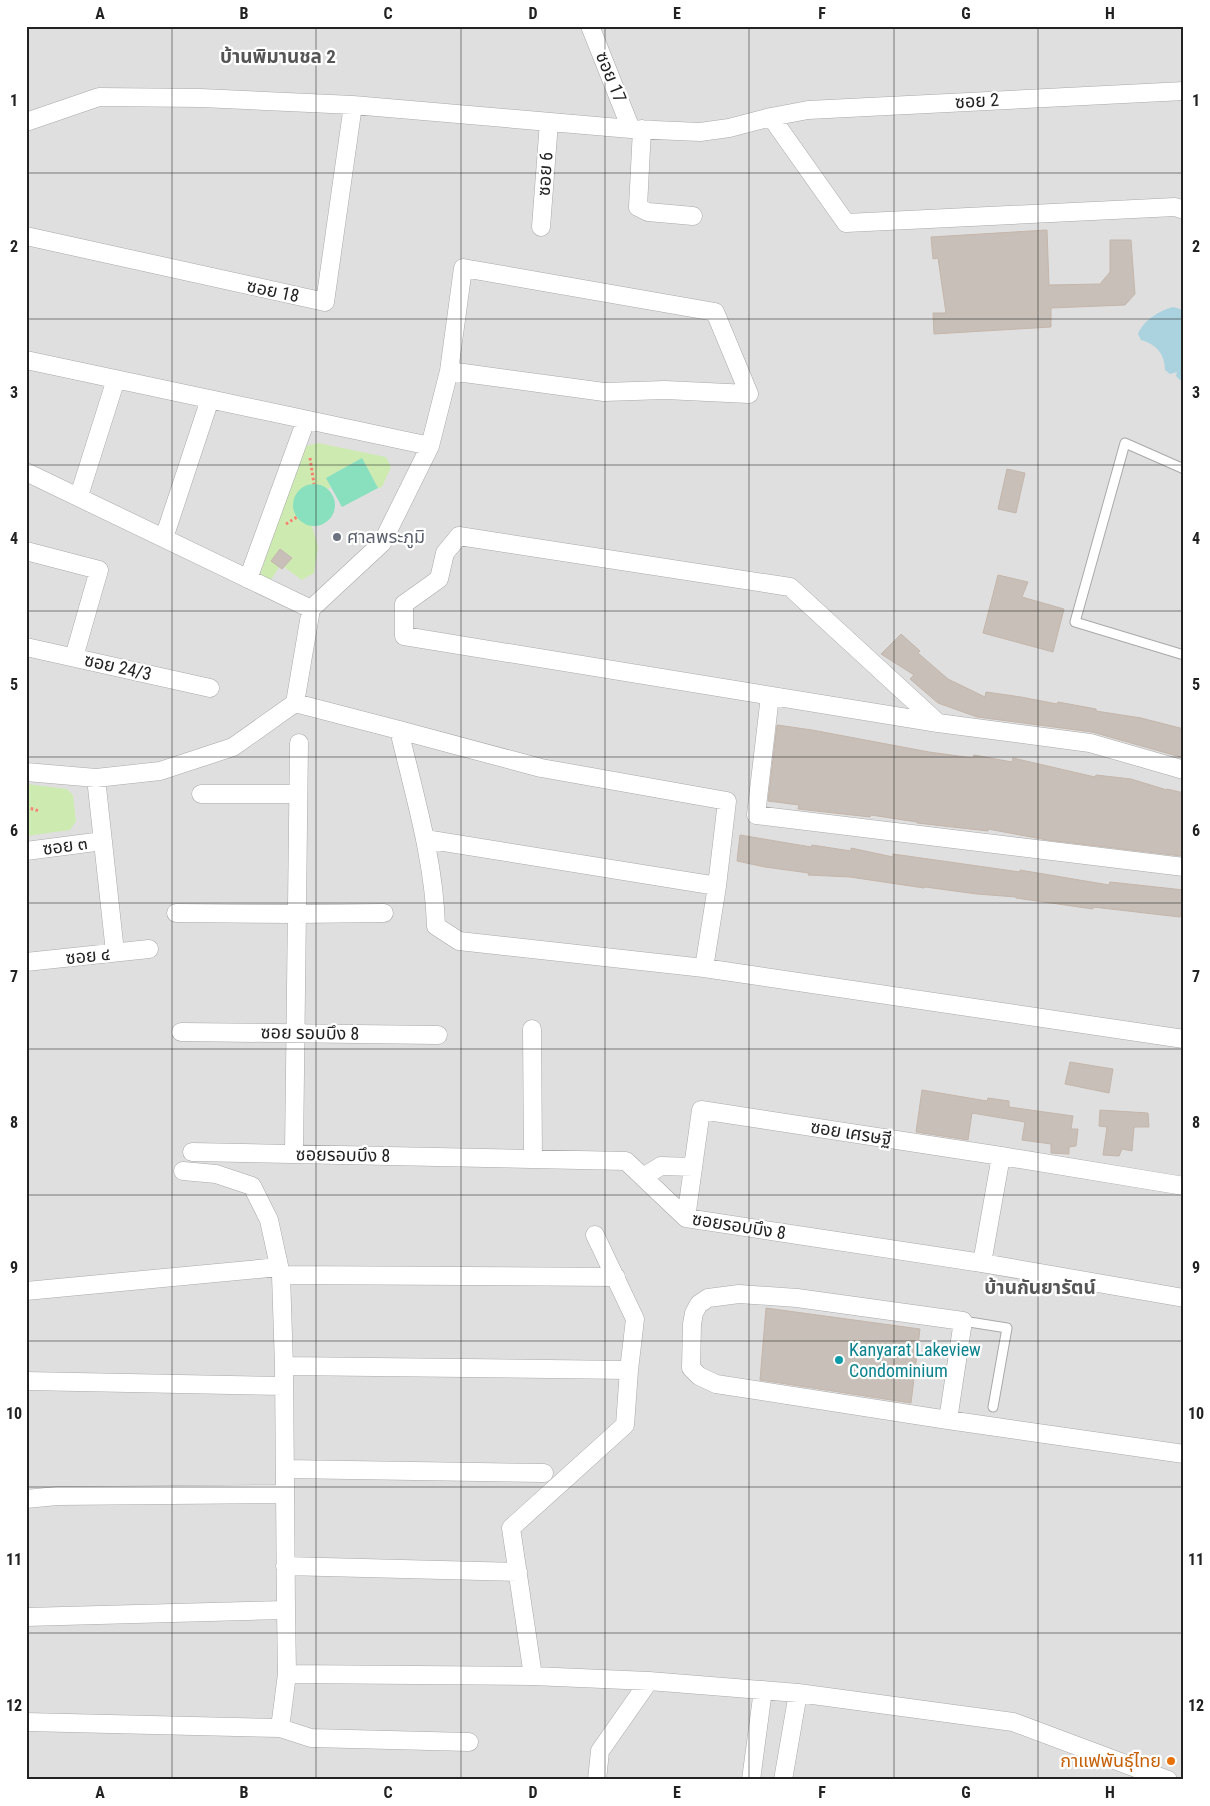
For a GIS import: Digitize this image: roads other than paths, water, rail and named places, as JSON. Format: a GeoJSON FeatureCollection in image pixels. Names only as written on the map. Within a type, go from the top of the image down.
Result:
{"type":"FeatureCollection","features":[{"type":"Feature","properties":{"kind":"street","name":"ซอย 17"},"geometry":{"type":"LineString","coordinates":[[590,26],[637,129]]}},
{"type":"Feature","properties":{"kind":"street","name":"ซอย 2"},"geometry":{"type":"LineString","coordinates":[[26,122],[100,97],[201,98],[353,105],[637,129],[700,132],[729,128],[808,110],[1184,91]]}},
{"type":"Feature","properties":{"kind":"street","name":"ซอย 18"},"geometry":{"type":"LineString","coordinates":[[26,236],[324,302],[353,105]]}},
{"type":"Feature","properties":{"kind":"street"},"geometry":{"type":"LineString","coordinates":[[772,117],[846,223],[1175,207],[1184,210]]}},
{"type":"Feature","properties":{"kind":"street","name":"ซอย 6"},"geometry":{"type":"LineString","coordinates":[[541,227],[549,122]]}},
{"type":"Feature","properties":{"kind":"street"},"geometry":{"type":"LineString","coordinates":[[637,129],[638,208],[648,212],[693,216]]}},
{"type":"Feature","properties":{"kind":"street"},"geometry":{"type":"LineString","coordinates":[[26,772],[96,778],[160,771],[233,746],[296,703],[310,609],[382,543],[430,446],[449,371],[463,268],[715,312],[749,394],[665,390],[604,392],[449,371]]}},
{"type":"Feature","properties":{"kind":"street"},"geometry":{"type":"LineString","coordinates":[[26,360],[430,446]]}},
{"type":"Feature","properties":{"kind":"street"},"geometry":{"type":"LineString","coordinates":[[79,496],[116,379]]}},
{"type":"Feature","properties":{"kind":"street"},"geometry":{"type":"LineString","coordinates":[[164,538],[210,400]]}},
{"type":"Feature","properties":{"kind":"street"},"geometry":{"type":"LineString","coordinates":[[248,578],[306,420]]}},
{"type":"Feature","properties":{"kind":"street"},"geometry":{"type":"LineString","coordinates":[[26,472],[310,609]]}},
{"type":"Feature","properties":{"kind":"street"},"geometry":{"type":"LineString","coordinates":[[938,722],[790,588],[459,536],[445,553],[439,579],[404,604],[404,636],[770,696],[938,722],[1090,743],[1184,770]]}},
{"type":"Feature","properties":{"kind":"street"},"geometry":{"type":"LineString","coordinates":[[26,551],[99,570],[74,657]]}},
{"type":"Feature","properties":{"kind":"street","name":"ซอย 24/3"},"geometry":{"type":"LineString","coordinates":[[26,647],[210,688]]}},
{"type":"Feature","properties":{"kind":"street"},"geometry":{"type":"LineString","coordinates":[[770,696],[756,815],[1184,867]]}},
{"type":"Feature","properties":{"kind":"street"},"geometry":{"type":"LineString","coordinates":[[296,703],[541,768],[727,801],[717,886],[704,968]]}},
{"type":"Feature","properties":{"kind":"street"},"geometry":{"type":"LineString","coordinates":[[399,730],[425,838],[436,912],[436,926],[459,941],[704,968],[1184,1039]]}},
{"type":"Feature","properties":{"kind":"street"},"geometry":{"type":"LineString","coordinates":[[294,1154],[299,743]]}},
{"type":"Feature","properties":{"kind":"street"},"geometry":{"type":"LineString","coordinates":[[96,778],[115,952]]}},
{"type":"Feature","properties":{"kind":"street"},"geometry":{"type":"LineString","coordinates":[[200,794],[298,794]]}},
{"type":"Feature","properties":{"kind":"street"},"geometry":{"type":"LineString","coordinates":[[425,838],[717,886]]}},
{"type":"Feature","properties":{"kind":"street","name":"ซอย ๓"},"geometry":{"type":"LineString","coordinates":[[26,851],[103,841]]}},
{"type":"Feature","properties":{"kind":"street"},"geometry":{"type":"LineString","coordinates":[[176,913],[384,913]]}},
{"type":"Feature","properties":{"kind":"street","name":"ซอย ๔"},"geometry":{"type":"LineString","coordinates":[[26,962],[149,949]]}},
{"type":"Feature","properties":{"kind":"street"},"geometry":{"type":"LineString","coordinates":[[532,1029],[533,1159]]}},
{"type":"Feature","properties":{"kind":"street","name":"ซอย รอบบึง 8"},"geometry":{"type":"LineString","coordinates":[[182,1032],[438,1035]]}},
{"type":"Feature","properties":{"kind":"street","name":"ซอย เศรษฐี"},"geometry":{"type":"LineString","coordinates":[[693,1167],[701,1110],[1184,1186]]}},
{"type":"Feature","properties":{"kind":"street","name":"ซอยรอบบึง 8"},"geometry":{"type":"LineString","coordinates":[[192,1152],[626,1161],[686,1218],[982,1263],[1184,1298]]}},
{"type":"Feature","properties":{"kind":"street"},"geometry":{"type":"LineString","coordinates":[[982,1263],[1001,1156]]}},
{"type":"Feature","properties":{"kind":"street"},"geometry":{"type":"LineString","coordinates":[[643,1177],[661,1166],[693,1167],[686,1218]]}},
{"type":"Feature","properties":{"kind":"street"},"geometry":{"type":"LineString","coordinates":[[183,1171],[216,1174],[252,1186],[269,1220],[280,1271],[284,1366],[287,1674],[280,1728]]}},
{"type":"Feature","properties":{"kind":"street"},"geometry":{"type":"LineString","coordinates":[[533,1676],[511,1528],[625,1424],[635,1319],[595,1235]]}},
{"type":"Feature","properties":{"kind":"street"},"geometry":{"type":"LineString","coordinates":[[26,1290],[280,1271],[616,1277]]}},
{"type":"Feature","properties":{"kind":"street"},"geometry":{"type":"LineString","coordinates":[[948,1420],[963,1321],[797,1298],[739,1294],[708,1298],[700,1304],[694,1314],[691,1368],[708,1381],[751,1390],[948,1420],[1184,1454]]}},
{"type":"Feature","properties":{"kind":"street"},"geometry":{"type":"LineString","coordinates":[[284,1366],[630,1370]]}},
{"type":"Feature","properties":{"kind":"street"},"geometry":{"type":"LineString","coordinates":[[26,1381],[284,1386]]}},
{"type":"Feature","properties":{"kind":"street"},"geometry":{"type":"LineString","coordinates":[[284,1469],[544,1473]]}},
{"type":"Feature","properties":{"kind":"street"},"geometry":{"type":"LineString","coordinates":[[26,1499],[57,1496],[285,1494]]}},
{"type":"Feature","properties":{"kind":"street"},"geometry":{"type":"LineString","coordinates":[[285,1566],[518,1572]]}},
{"type":"Feature","properties":{"kind":"street"},"geometry":{"type":"LineString","coordinates":[[26,1617],[286,1610]]}},
{"type":"Feature","properties":{"kind":"street"},"geometry":{"type":"LineString","coordinates":[[287,1674],[533,1676],[649,1681],[798,1693],[1013,1722],[1168,1780]]}},
{"type":"Feature","properties":{"kind":"street"},"geometry":{"type":"LineString","coordinates":[[597,1780],[600,1751],[649,1681]]}},
{"type":"Feature","properties":{"kind":"street"},"geometry":{"type":"LineString","coordinates":[[751,1780],[763,1690]]}},
{"type":"Feature","properties":{"kind":"street"},"geometry":{"type":"LineString","coordinates":[[783,1780],[798,1693]]}},
{"type":"Feature","properties":{"kind":"street"},"geometry":{"type":"LineString","coordinates":[[26,1722],[280,1728],[310,1738],[469,1742]]}},
{"type":"Feature","properties":{"kind":"lane"},"geometry":{"type":"LineString","coordinates":[[1184,469],[1125,444],[1075,622],[1184,655]]}},
{"type":"Feature","properties":{"kind":"lane"},"geometry":{"type":"LineString","coordinates":[[963,1321],[1007,1328],[993,1407]]}},
{"type":"Feature","properties":{"kind":"water"},"geometry":{"type":"Polygon","coordinates":[[[1173,307],[1180,309],[1184,313],[1184,380],[1180,380],[1176,376],[1177,372],[1170,374],[1165,370],[1165,364],[1159,350],[1141,340],[1138,334],[1140,329],[1152,317],[1173,307]]]}},
{"type":"Feature","properties":{"kind":"place","name":"ศาลพระภูมิ"},"geometry":{"type":"Point","coordinates":[337,537]}},
{"type":"Feature","properties":{"kind":"place","name":"Kanyarat Lakeview Condominium"},"geometry":{"type":"Point","coordinates":[839,1360]}},
{"type":"Feature","properties":{"kind":"place","name":"กาแฟพันธุ์ไทย"},"geometry":{"type":"Point","coordinates":[1171,1761]}},
{"type":"Feature","properties":{"kind":"district","name":"บ้านพิมานชล 2"},"geometry":{"type":"Point","coordinates":[278,56]}},
{"type":"Feature","properties":{"kind":"district","name":"บ้านกันยารัตน์"},"geometry":{"type":"Point","coordinates":[1040,1287]}}]}
